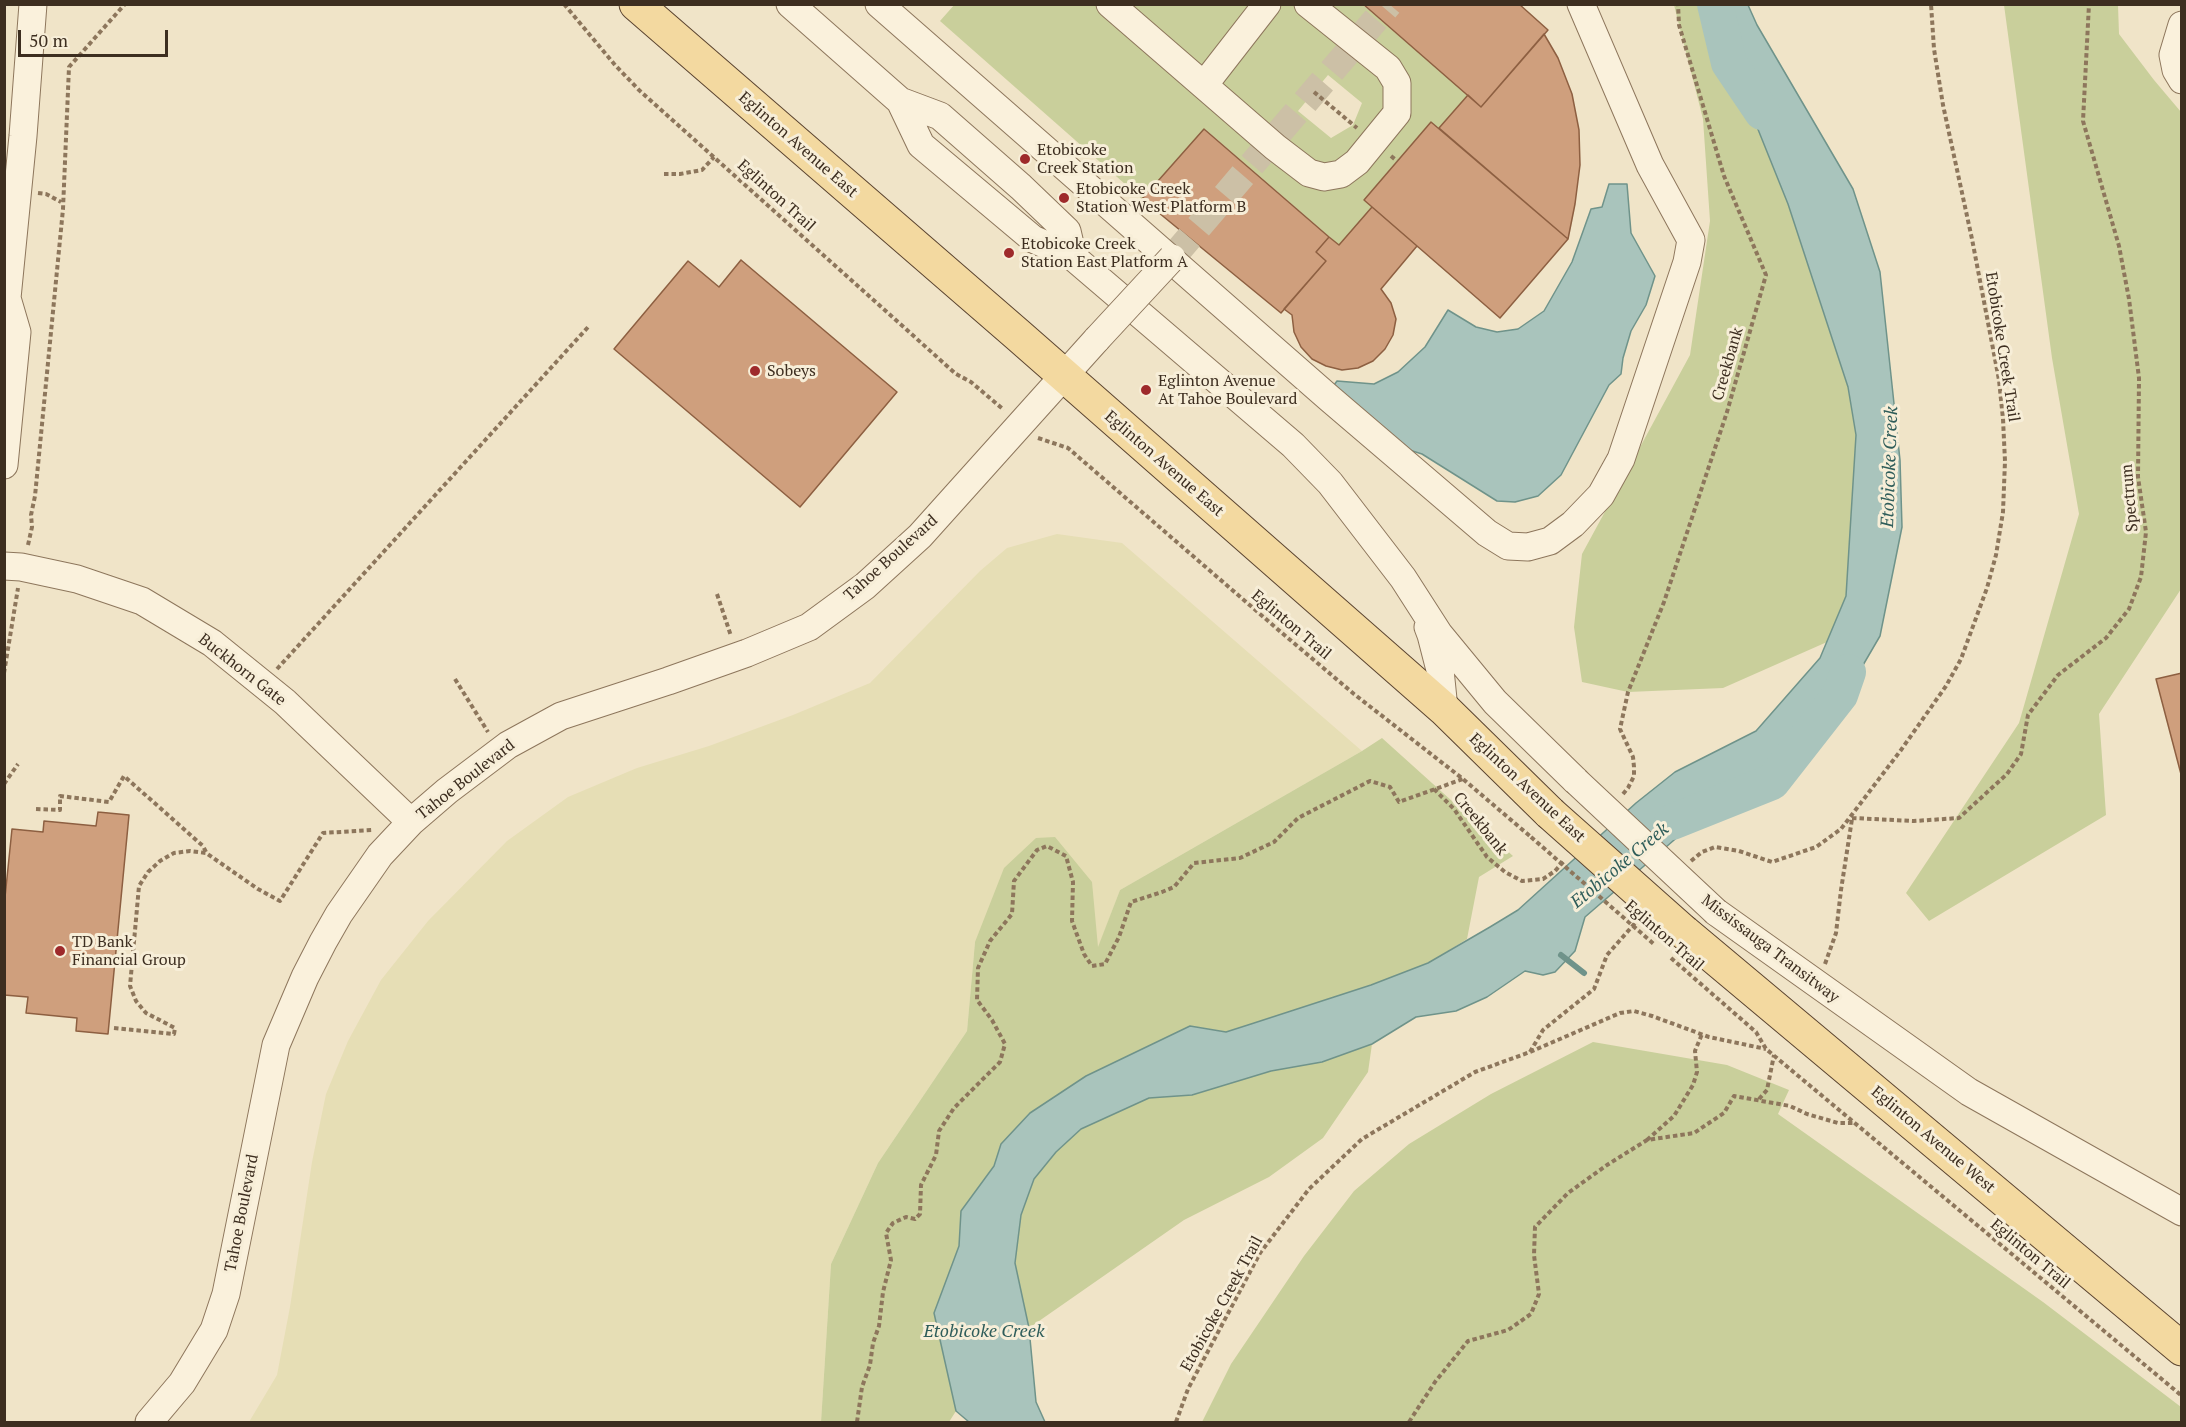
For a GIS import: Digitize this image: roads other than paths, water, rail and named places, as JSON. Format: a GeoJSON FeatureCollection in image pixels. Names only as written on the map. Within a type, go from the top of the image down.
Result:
{"type":"FeatureCollection","features":[{"type":"Feature","properties":{"kind":"main road","name":"Eglinton Avenue East"},"geometry":{"type":"LineString","coordinates":[[636,4],[1444,708],[1541,825],[1669,944]]}},
{"type":"Feature","properties":{"kind":"main road","name":"Eglinton Avenue West"},"geometry":{"type":"LineString","coordinates":[[1669,944],[2181,1349]]}},
{"type":"Feature","properties":{"kind":"street"},"geometry":{"type":"LineString","coordinates":[[4,465],[17,332],[6,300],[23,136],[33,4]]}},
{"type":"Feature","properties":{"kind":"street","name":"Mississauga Transitway"},"geometry":{"type":"LineString","coordinates":[[790,4],[900,101],[921,145],[1033,239],[1073,257],[1293,445],[1330,483],[1403,578],[1439,634],[1495,702],[1716,912],[1969,1092],[2181,1212]]}},
{"type":"Feature","properties":{"kind":"street"},"geometry":{"type":"LineString","coordinates":[[879,4],[1172,258],[1329,398],[1487,533],[1508,546],[1528,547],[1550,541],[1573,524],[1601,495],[1621,459],[1687,262],[1691,240],[1650,165],[1581,4]]}},
{"type":"Feature","properties":{"kind":"street"},"geometry":{"type":"LineString","coordinates":[[1110,4],[1275,147],[1309,173],[1324,177],[1341,174],[1357,162],[1397,113],[1397,83],[1388,68],[1308,4]]}},
{"type":"Feature","properties":{"kind":"street"},"geometry":{"type":"LineString","coordinates":[[1204,86],[1267,4]]}},
{"type":"Feature","properties":{"kind":"street"},"geometry":{"type":"LineString","coordinates":[[2181,25],[2173,55],[2181,80]]}},
{"type":"Feature","properties":{"kind":"street","name":"Tahoe Boulevard"},"geometry":{"type":"LineString","coordinates":[[149,1422],[182,1383],[214,1330],[226,1294],[237,1245],[276,1045],[305,977],[339,914],[380,855],[411,822],[447,791],[500,752],[561,716],[738,656],[809,627],[864,586],[920,536],[1022,424],[1063,375],[1172,258]]}},
{"type":"Feature","properties":{"kind":"street","name":"Buckhorn Gate"},"geometry":{"type":"LineString","coordinates":[[13,566],[77,579],[142,601],[212,643],[285,702],[411,822]]}},
{"type":"Feature","properties":{"kind":"street","name":"Mississauga Transitway"},"geometry":{"type":"LineString","coordinates":[[1403,578],[1431,635],[1440,670],[1444,708]]}},
{"type":"Feature","properties":{"kind":"water","name":"Etobicoke Creek"},"geometry":{"type":"Polygon","coordinates":[[[1708,5],[1748,5],[1757,25],[1853,189],[1880,272],[1900,460],[1902,527],[1880,636],[1845,696],[1766,770],[1710,809],[1585,917],[1575,951],[1555,972],[1543,975],[1525,971],[1487,997],[1456,1011],[1416,1017],[1372,1044],[1322,1062],[1271,1071],[1192,1095],[1149,1098],[1081,1129],[1056,1152],[1034,1179],[1021,1215],[1015,1263],[1029,1328],[1036,1402],[1045,1422],[969,1422],[956,1411],[934,1313],[959,1246],[961,1211],[994,1166],[1001,1144],[1030,1113],[1086,1076],[1190,1026],[1226,1032],[1371,985],[1428,963],[1518,910],[1636,803],[1675,772],[1756,731],[1820,658],[1846,596],[1856,435],[1848,387],[1788,204],[1708,5]]]}},
{"type":"Feature","properties":{"kind":"water"},"geometry":{"type":"Polygon","coordinates":[[[1609,184],[1627,184],[1631,233],[1655,276],[1646,305],[1631,331],[1621,374],[1609,385],[1561,475],[1538,496],[1515,502],[1497,501],[1422,454],[1403,448],[1323,400],[1337,381],[1374,384],[1398,372],[1425,347],[1448,310],[1476,327],[1497,332],[1518,329],[1544,311],[1572,262],[1591,209],[1602,207],[1609,184]]]}},
{"type":"Feature","properties":{"kind":"waterway","name":"Etobicoke Creek"},"geometry":{"type":"LineString","coordinates":[[1715,4],[1729,63],[1762,112]]}},
{"type":"Feature","properties":{"kind":"waterway","name":"Etobicoke Creek"},"geometry":{"type":"LineString","coordinates":[[1672,822],[1772,782],[1840,695],[1848,672]]}},
{"type":"Feature","properties":{"kind":"waterway"},"geometry":{"type":"LineString","coordinates":[[1561,955],[1584,973]]}},
{"type":"Feature","properties":{"kind":"tunnel"},"geometry":{"type":"LineString","coordinates":[[1172,258],[1389,4]]}},
{"type":"Feature","properties":{"kind":"place","name":"Etobicoke Creek Station"},"geometry":{"type":"Point","coordinates":[1025,159]}},
{"type":"Feature","properties":{"kind":"place","name":"Etobicoke Creek Station West Platform B"},"geometry":{"type":"Point","coordinates":[1064,198]}},
{"type":"Feature","properties":{"kind":"place","name":"Etobicoke Creek Station East Platform A"},"geometry":{"type":"Point","coordinates":[1009,253]}},
{"type":"Feature","properties":{"kind":"place","name":"Sobeys"},"geometry":{"type":"Point","coordinates":[755,371]}},
{"type":"Feature","properties":{"kind":"place","name":"Eglinton Avenue At Tahoe Boulevard"},"geometry":{"type":"Point","coordinates":[1146,390]}},
{"type":"Feature","properties":{"kind":"place","name":"TD Bank Financial Group"},"geometry":{"type":"Point","coordinates":[60,951]}}]}
